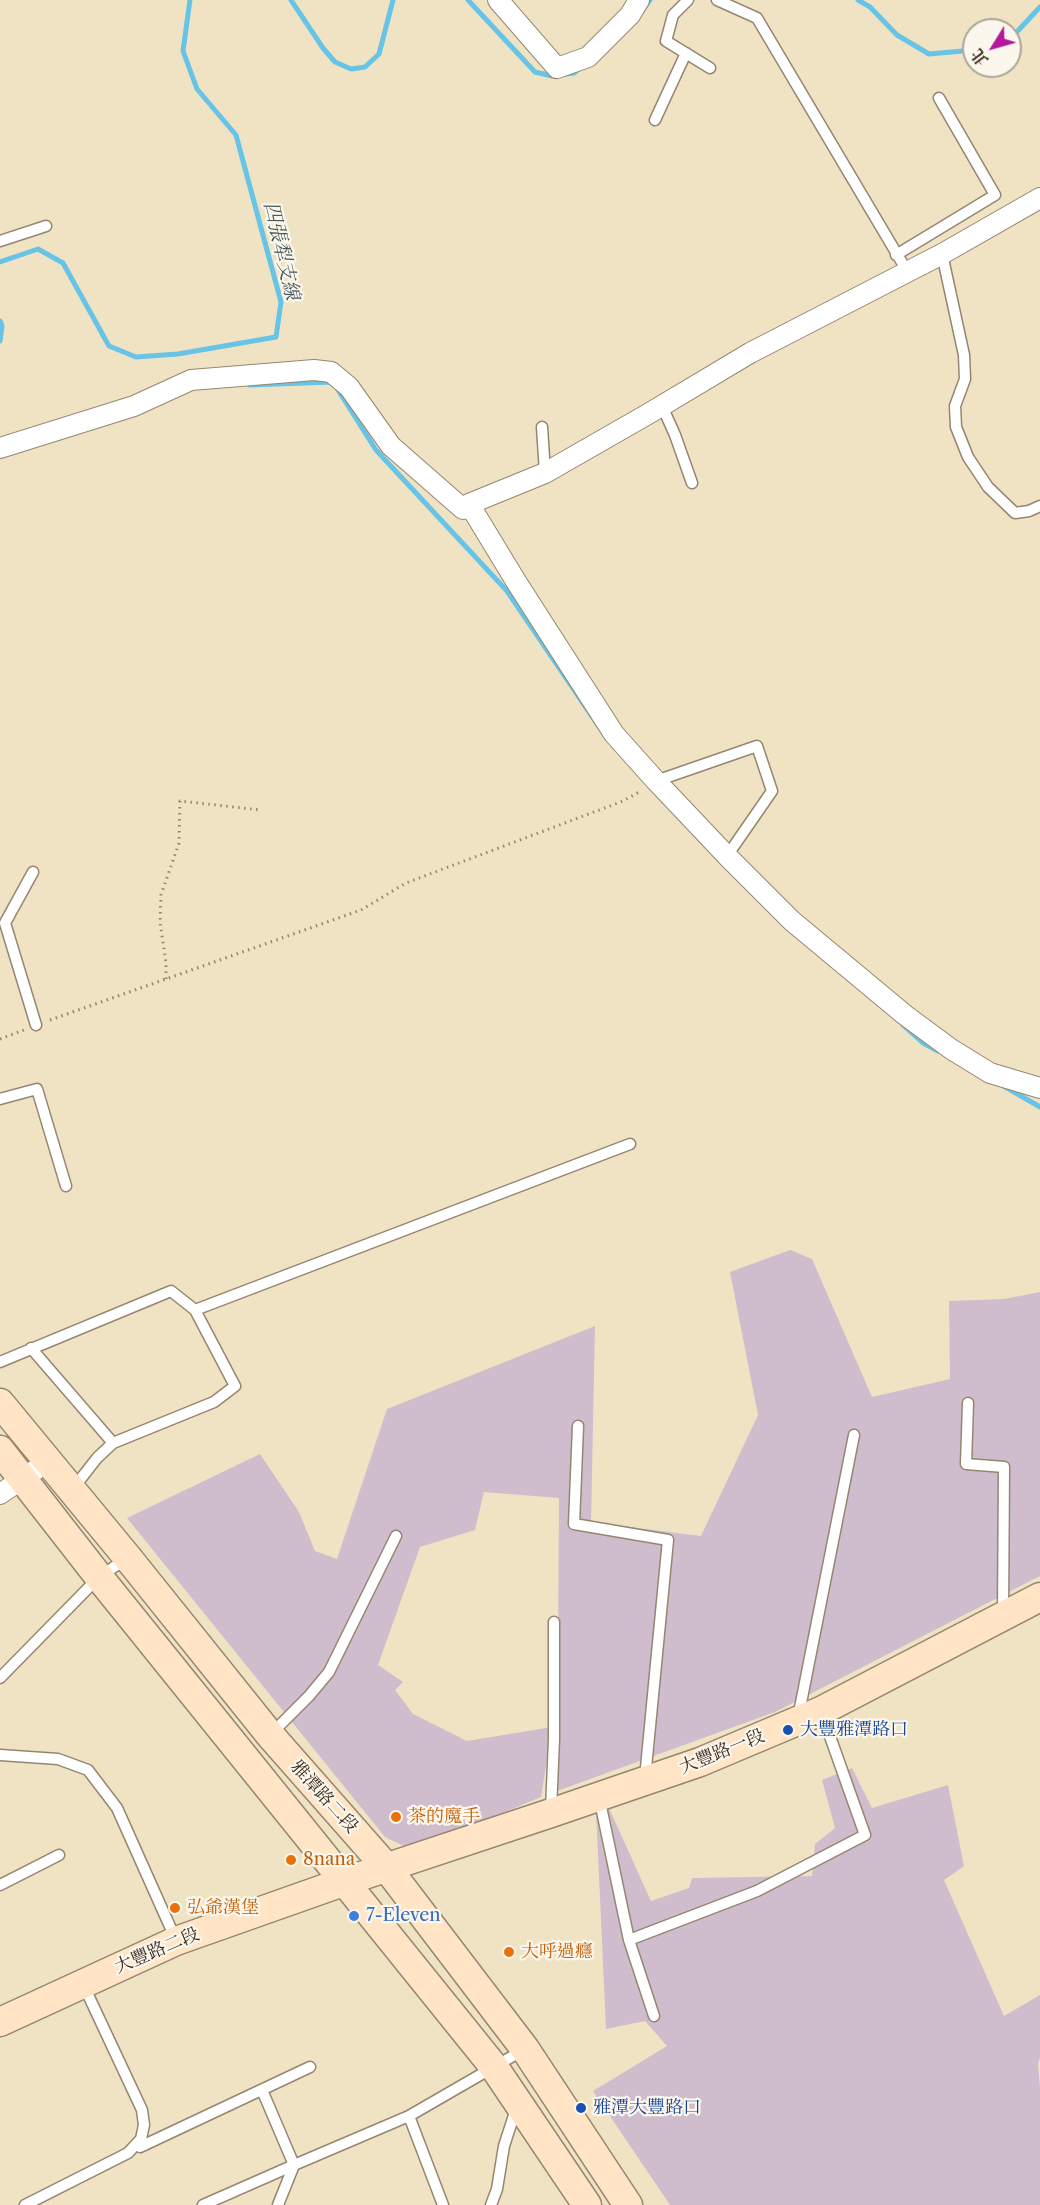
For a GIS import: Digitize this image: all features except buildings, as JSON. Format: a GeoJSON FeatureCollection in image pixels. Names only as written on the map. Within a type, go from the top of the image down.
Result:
{"type":"FeatureCollection","features":[{"type":"Feature","properties":{"kind":"street"},"geometry":{"type":"LineString","coordinates":[[498,0],[557,68],[588,57],[630,15],[639,0]]}},
{"type":"Feature","properties":{"kind":"street"},"geometry":{"type":"LineString","coordinates":[[0,448],[134,406],[191,380],[314,370],[331,372],[350,387],[391,446],[463,509],[469,504],[545,473],[902,263],[942,254],[1040,198]]}},
{"type":"Feature","properties":{"kind":"street"},"geometry":{"type":"LineString","coordinates":[[469,504],[516,584],[614,734],[728,856],[792,921],[905,1015],[951,1049],[990,1073],[1040,1088]]}},
{"type":"Feature","properties":{"kind":"street","name":"雅潭路二段"},"geometry":{"type":"LineString","coordinates":[[0,1403],[270,1735],[387,1868],[525,2049],[628,2205]]}},
{"type":"Feature","properties":{"kind":"street","name":"雅潭路二段"},"geometry":{"type":"LineString","coordinates":[[0,1450],[11,1486],[99,1578],[494,2067],[586,2205]]}},
{"type":"Feature","properties":{"kind":"street"},"geometry":{"type":"LineString","coordinates":[[11,1486],[47,1462]]}},
{"type":"Feature","properties":{"kind":"street","name":"大豐路一段"},"geometry":{"type":"LineString","coordinates":[[387,1868],[700,1762],[809,1716],[1040,1597]]}},
{"type":"Feature","properties":{"kind":"street","name":"大豐路二段"},"geometry":{"type":"LineString","coordinates":[[0,2022],[176,1941],[387,1868]]}},
{"type":"Feature","properties":{"kind":"lane"},"geometry":{"type":"LineString","coordinates":[[688,0],[673,15],[666,41],[710,68]]}},
{"type":"Feature","properties":{"kind":"lane"},"geometry":{"type":"LineString","coordinates":[[717,0],[757,18],[902,263],[995,195],[939,98]]}},
{"type":"Feature","properties":{"kind":"lane"},"geometry":{"type":"LineString","coordinates":[[655,120],[686,54]]}},
{"type":"Feature","properties":{"kind":"lane"},"geometry":{"type":"LineString","coordinates":[[0,241],[46,226]]}},
{"type":"Feature","properties":{"kind":"lane"},"geometry":{"type":"LineString","coordinates":[[942,254],[964,355],[965,379],[955,406],[956,427],[968,457],[988,488],[1015,513],[1029,511],[1040,506]]}},
{"type":"Feature","properties":{"kind":"lane"},"geometry":{"type":"LineString","coordinates":[[662,406],[692,483]]}},
{"type":"Feature","properties":{"kind":"lane"},"geometry":{"type":"LineString","coordinates":[[542,427],[545,473]]}},
{"type":"Feature","properties":{"kind":"lane"},"geometry":{"type":"LineString","coordinates":[[656,781],[757,746],[772,791],[728,856]]}},
{"type":"Feature","properties":{"kind":"lane"},"geometry":{"type":"LineString","coordinates":[[33,872],[5,923],[36,1025]]}},
{"type":"Feature","properties":{"kind":"lane"},"geometry":{"type":"LineString","coordinates":[[0,1099],[37,1089],[66,1186]]}},
{"type":"Feature","properties":{"kind":"lane"},"geometry":{"type":"LineString","coordinates":[[195,1310],[630,1144]]}},
{"type":"Feature","properties":{"kind":"lane"},"geometry":{"type":"LineString","coordinates":[[0,1362],[171,1291],[195,1310],[235,1386],[214,1402],[113,1443],[97,1458],[72,1490]]}},
{"type":"Feature","properties":{"kind":"lane"},"geometry":{"type":"LineString","coordinates":[[31,1348],[113,1443]]}},
{"type":"Feature","properties":{"kind":"lane"},"geometry":{"type":"LineString","coordinates":[[968,1403],[966,1464],[1004,1467],[1003,1617]]}},
{"type":"Feature","properties":{"kind":"lane"},"geometry":{"type":"LineString","coordinates":[[578,1426],[574,1524],[668,1540],[645,1781]]}},
{"type":"Feature","properties":{"kind":"lane"},"geometry":{"type":"LineString","coordinates":[[629,1940],[757,1891],[865,1835],[809,1716],[854,1435]]}},
{"type":"Feature","properties":{"kind":"lane"},"geometry":{"type":"LineString","coordinates":[[270,1735],[309,1696],[329,1672],[396,1536]]}},
{"type":"Feature","properties":{"kind":"lane"},"geometry":{"type":"LineString","coordinates":[[0,1678],[99,1578],[128,1558]]}},
{"type":"Feature","properties":{"kind":"lane"},"geometry":{"type":"LineString","coordinates":[[551,1814],[554,1739],[554,1622]]}},
{"type":"Feature","properties":{"kind":"lane"},"geometry":{"type":"LineString","coordinates":[[0,1755],[58,1759],[88,1770],[117,1808],[176,1941]]}},
{"type":"Feature","properties":{"kind":"lane"},"geometry":{"type":"LineString","coordinates":[[599,1797],[629,1940],[654,2016]]}},
{"type":"Feature","properties":{"kind":"lane"},"geometry":{"type":"LineString","coordinates":[[0,1885],[59,1855]]}},
{"type":"Feature","properties":{"kind":"lane"},"geometry":{"type":"LineString","coordinates":[[25,2205],[128,2153],[141,2139],[144,2125],[142,2110],[82,1984]]}},
{"type":"Feature","properties":{"kind":"lane"},"geometry":{"type":"LineString","coordinates":[[203,2205],[409,2116],[525,2049]]}},
{"type":"Feature","properties":{"kind":"lane"},"geometry":{"type":"LineString","coordinates":[[140,2147],[310,2067]]}},
{"type":"Feature","properties":{"kind":"lane"},"geometry":{"type":"LineString","coordinates":[[262,2090],[294,2165],[278,2205]]}},
{"type":"Feature","properties":{"kind":"lane"},"geometry":{"type":"LineString","coordinates":[[491,2205],[497,2190],[504,2146],[518,2103]]}},
{"type":"Feature","properties":{"kind":"lane"},"geometry":{"type":"LineString","coordinates":[[409,2116],[442,2205]]}},
{"type":"Feature","properties":{"kind":"path"},"geometry":{"type":"LineString","coordinates":[[0,1039],[361,910],[406,883],[623,801],[656,781]]}},
{"type":"Feature","properties":{"kind":"path"},"geometry":{"type":"LineString","coordinates":[[166,979],[160,922],[161,895],[179,843],[180,801],[260,810]]}},
{"type":"Feature","properties":{"kind":"shaded area"},"geometry":{"type":"Polygon","coordinates":[[[790,1250],[812,1259],[872,1397],[950,1379],[949,1301],[1004,1299],[1040,1292],[1040,1576],[775,1712],[557,1791],[559,1498],[484,1492],[475,1530],[420,1547],[378,1665],[403,1682],[395,1690],[413,1714],[467,1741],[552,1727],[541,1797],[416,1849],[406,1847],[385,1837],[127,1518],[260,1454],[299,1512],[315,1551],[337,1559],[387,1409],[595,1326],[591,1522],[701,1536],[758,1415],[730,1272],[790,1250]]]}},
{"type":"Feature","properties":{"kind":"shaded area"},"geometry":{"type":"Polygon","coordinates":[[[852,1768],[872,1808],[948,1785],[964,1866],[944,1880],[1004,2016],[1040,1995],[1040,2058],[1038,2064],[1040,2205],[670,2205],[593,2091],[667,2046],[645,2021],[606,2029],[596,1810],[608,1806],[651,1901],[689,1888],[692,1878],[812,1876],[815,1844],[835,1828],[822,1780],[852,1768]]]}},
{"type":"Feature","properties":{"kind":"waterway","name":"四張犁支線"},"geometry":{"type":"LineString","coordinates":[[0,262],[38,249],[63,263],[109,346],[136,357],[178,354],[276,337],[281,302],[236,135],[197,89],[183,51],[190,0]]}},
{"type":"Feature","properties":{"kind":"waterway","name":"四張犁支線"},"geometry":{"type":"LineString","coordinates":[[291,0],[335,62],[351,69],[365,67],[379,54],[393,0]]}},
{"type":"Feature","properties":{"kind":"waterway","name":"四張犁支線"},"geometry":{"type":"LineString","coordinates":[[468,0],[535,72],[552,76],[574,73],[580,68]]}},
{"type":"Feature","properties":{"kind":"waterway","name":"四張犁支線"},"geometry":{"type":"LineString","coordinates":[[642,11],[650,0]]}},
{"type":"Feature","properties":{"kind":"waterway","name":"四張犁支線"},"geometry":{"type":"LineString","coordinates":[[858,0],[870,7],[897,35],[929,54],[962,51]]}},
{"type":"Feature","properties":{"kind":"waterway","name":"四張犁支線"},"geometry":{"type":"LineString","coordinates":[[1022,26],[1040,7]]}},
{"type":"Feature","properties":{"kind":"waterway","name":"四張犁支線"},"geometry":{"type":"LineString","coordinates":[[0,321],[2,326],[0,341]]}},
{"type":"Feature","properties":{"kind":"waterway"},"geometry":{"type":"LineString","coordinates":[[249,385],[333,382],[376,450],[507,591],[604,734]]}},
{"type":"Feature","properties":{"kind":"waterway"},"geometry":{"type":"LineString","coordinates":[[903,1025],[923,1043],[938,1051]]}},
{"type":"Feature","properties":{"kind":"waterway"},"geometry":{"type":"LineString","coordinates":[[1002,1085],[1040,1107]]}},
{"type":"Feature","properties":{"kind":"place","name":"大豐雅潭路口"},"geometry":{"type":"Point","coordinates":[788,1730]}},
{"type":"Feature","properties":{"kind":"place","name":"茶的魔手"},"geometry":{"type":"Point","coordinates":[396,1817]}},
{"type":"Feature","properties":{"kind":"place","name":"8nana"},"geometry":{"type":"Point","coordinates":[291,1860]}},
{"type":"Feature","properties":{"kind":"place","name":"弘爺漢堡"},"geometry":{"type":"Point","coordinates":[175,1908]}},
{"type":"Feature","properties":{"kind":"place","name":"7-Eleven"},"geometry":{"type":"Point","coordinates":[354,1916]}},
{"type":"Feature","properties":{"kind":"place","name":"大呼過癮"},"geometry":{"type":"Point","coordinates":[509,1952]}},
{"type":"Feature","properties":{"kind":"place","name":"雅潭大豐路口"},"geometry":{"type":"Point","coordinates":[581,2108]}}]}
